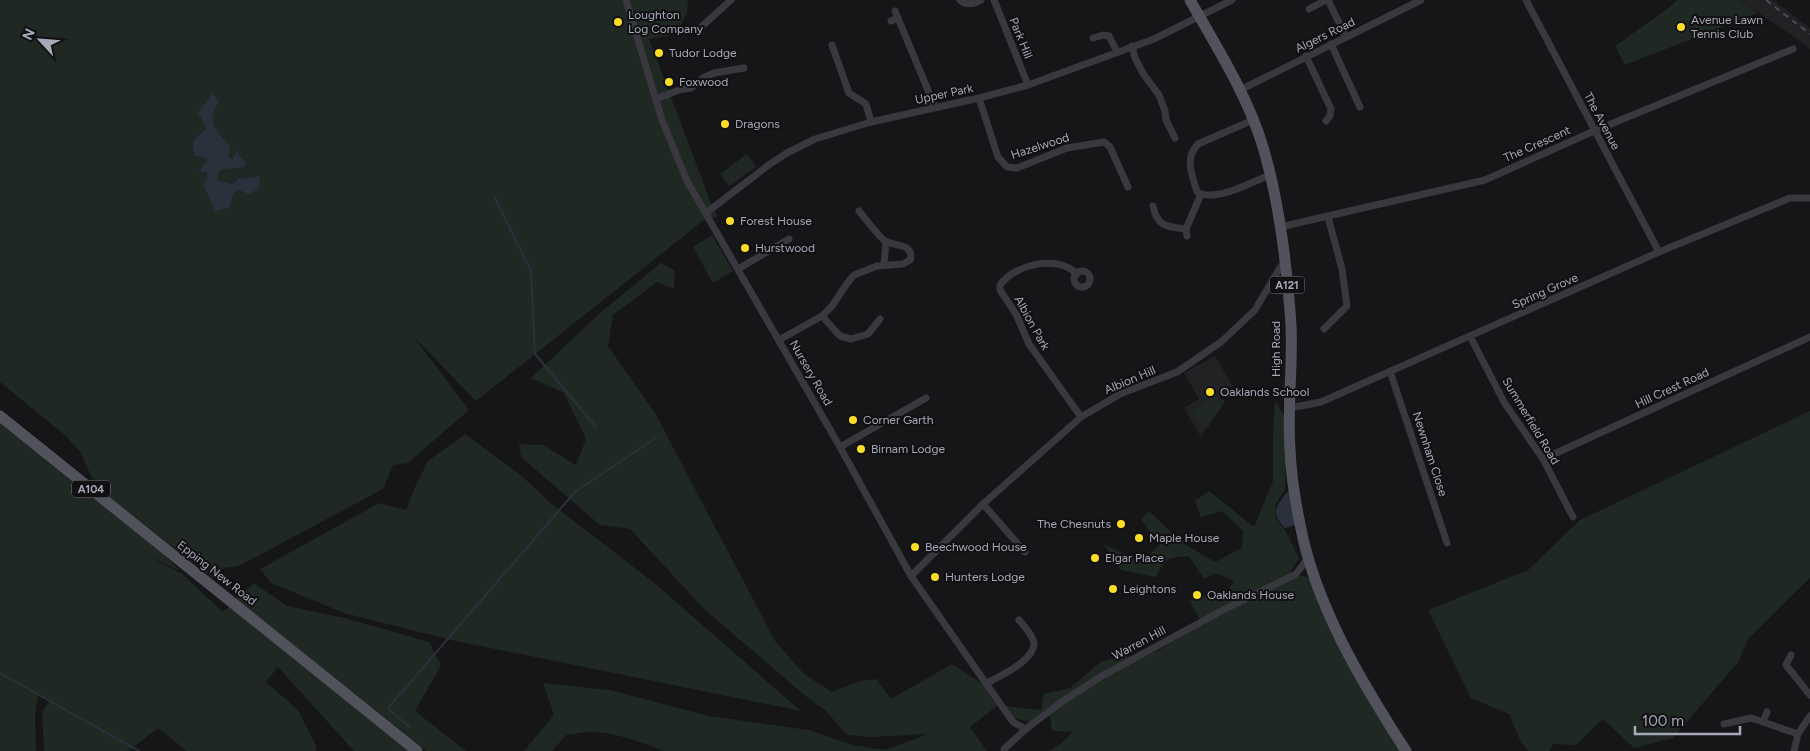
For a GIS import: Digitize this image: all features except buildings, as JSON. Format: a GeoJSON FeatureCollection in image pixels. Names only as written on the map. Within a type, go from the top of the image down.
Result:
{"type":"FeatureCollection","features":[{"type":"Feature","properties":{"kind":"main road","name":"High Road"},"geometry":{"type":"LineString","coordinates":[[1190,0],[1240,90],[1263,146],[1270,175],[1285,263],[1291,327],[1290,448],[1300,525],[1312,574],[1338,635],[1406,751]]}},
{"type":"Feature","properties":{"kind":"main road","name":"Epping New Road"},"geometry":{"type":"LineString","coordinates":[[0,416],[417,751]]}},
{"type":"Feature","properties":{"kind":"street","name":"Nursery Road"},"geometry":{"type":"LineString","coordinates":[[626,0],[665,127],[687,181],[840,447],[911,576],[1013,722],[1026,730]]}},
{"type":"Feature","properties":{"kind":"street"},"geometry":{"type":"LineString","coordinates":[[698,30],[732,0]]}},
{"type":"Feature","properties":{"kind":"street"},"geometry":{"type":"LineString","coordinates":[[960,0],[964,4],[971,4],[981,0]]}},
{"type":"Feature","properties":{"kind":"street","name":"Park Hill"},"geometry":{"type":"LineString","coordinates":[[994,0],[1028,85]]}},
{"type":"Feature","properties":{"kind":"street","name":"Upper Park"},"geometry":{"type":"LineString","coordinates":[[706,213],[787,153],[815,139],[872,122],[1028,85],[1154,39],[1232,0]]}},
{"type":"Feature","properties":{"kind":"street"},"geometry":{"type":"LineString","coordinates":[[1309,9],[1327,0],[1346,37]]}},
{"type":"Feature","properties":{"kind":"street","name":"Algers Road"},"geometry":{"type":"LineString","coordinates":[[1240,90],[1421,0]]}},
{"type":"Feature","properties":{"kind":"street","name":"The Avenue"},"geometry":{"type":"LineString","coordinates":[[1526,0],[1659,252]]}},
{"type":"Feature","properties":{"kind":"street"},"geometry":{"type":"LineString","coordinates":[[895,16],[935,107]]}},
{"type":"Feature","properties":{"kind":"street"},"geometry":{"type":"LineString","coordinates":[[1093,38],[1103,35],[1109,36],[1117,52]]}},
{"type":"Feature","properties":{"kind":"street"},"geometry":{"type":"LineString","coordinates":[[1331,44],[1360,107]]}},
{"type":"Feature","properties":{"kind":"street"},"geometry":{"type":"LineString","coordinates":[[832,45],[848,93],[866,104],[872,122]]}},
{"type":"Feature","properties":{"kind":"street"},"geometry":{"type":"LineString","coordinates":[[1132,46],[1135,58],[1144,75],[1159,95],[1166,120],[1175,138]]}},
{"type":"Feature","properties":{"kind":"street","name":"The Crescent"},"geometry":{"type":"LineString","coordinates":[[1280,227],[1485,180],[1594,131],[1793,49]]}},
{"type":"Feature","properties":{"kind":"street"},"geometry":{"type":"LineString","coordinates":[[1306,56],[1331,109],[1330,116],[1326,121]]}},
{"type":"Feature","properties":{"kind":"street"},"geometry":{"type":"LineString","coordinates":[[656,99],[679,90],[691,88],[714,73],[744,68]]}},
{"type":"Feature","properties":{"kind":"street","name":"Hazelwood"},"geometry":{"type":"LineString","coordinates":[[979,98],[998,157],[1006,167],[1017,168],[1067,148],[1104,142],[1110,147],[1128,187]]}},
{"type":"Feature","properties":{"kind":"street"},"geometry":{"type":"LineString","coordinates":[[1253,120],[1198,144],[1192,150],[1191,169],[1197,192],[1210,196],[1219,195],[1270,175]]}},
{"type":"Feature","properties":{"kind":"street"},"geometry":{"type":"LineString","coordinates":[[1153,206],[1155,217],[1166,227],[1187,233],[1201,194]]}},
{"type":"Feature","properties":{"kind":"street","name":"Spring Grove"},"geometry":{"type":"LineString","coordinates":[[1290,408],[1321,402],[1659,252],[1790,198],[1810,198]]}},
{"type":"Feature","properties":{"kind":"street"},"geometry":{"type":"LineString","coordinates":[[779,340],[822,316],[830,309],[854,275],[884,264],[908,262],[911,257],[907,248],[886,242],[859,211]]}},
{"type":"Feature","properties":{"kind":"street"},"geometry":{"type":"LineString","coordinates":[[1324,329],[1347,306],[1342,269],[1328,217]]}},
{"type":"Feature","properties":{"kind":"street"},"geometry":{"type":"LineString","coordinates":[[738,269],[789,239]]}},
{"type":"Feature","properties":{"kind":"street"},"geometry":{"type":"LineString","coordinates":[[884,264],[886,242]]}},
{"type":"Feature","properties":{"kind":"street","name":"Albion Park"},"geometry":{"type":"LineString","coordinates":[[1077,274],[1060,264],[1050,262],[1018,270],[1004,278],[1000,284],[1000,290],[1016,314],[1030,344],[1081,417]]}},
{"type":"Feature","properties":{"kind":"street","name":"Albion Hill"},"geometry":{"type":"LineString","coordinates":[[911,576],[983,504],[1081,417],[1120,394],[1177,372],[1222,342],[1255,310],[1281,266],[1285,263]]}},
{"type":"Feature","properties":{"kind":"street"},"geometry":{"type":"LineString","coordinates":[[822,316],[840,336],[851,339],[868,334],[880,319]]}},
{"type":"Feature","properties":{"kind":"street","name":"Summerfield Road"},"geometry":{"type":"LineString","coordinates":[[1470,336],[1504,402],[1543,459],[1573,517]]}},
{"type":"Feature","properties":{"kind":"street","name":"Hill Crest Road"},"geometry":{"type":"LineString","coordinates":[[1543,459],[1810,336]]}},
{"type":"Feature","properties":{"kind":"street","name":"Newnham Close"},"geometry":{"type":"LineString","coordinates":[[1390,371],[1447,543]]}},
{"type":"Feature","properties":{"kind":"street"},"geometry":{"type":"LineString","coordinates":[[840,447],[926,398]]}},
{"type":"Feature","properties":{"kind":"street"},"geometry":{"type":"LineString","coordinates":[[983,504],[1025,552]]}},
{"type":"Feature","properties":{"kind":"street","name":"Warren Hill"},"geometry":{"type":"LineString","coordinates":[[1296,574],[1308,558]]}},
{"type":"Feature","properties":{"kind":"street","name":"Warren Hill"},"geometry":{"type":"LineString","coordinates":[[1004,749],[1060,703],[1102,676],[1223,610],[1296,574],[1312,574]]}},
{"type":"Feature","properties":{"kind":"street"},"geometry":{"type":"LineString","coordinates":[[987,683],[1026,659],[1033,649],[1034,642],[1032,637],[1019,620]]}},
{"type":"Feature","properties":{"kind":"street"},"geometry":{"type":"LineString","coordinates":[[1791,656],[1786,666],[1810,696]]}},
{"type":"Feature","properties":{"kind":"street"},"geometry":{"type":"LineString","coordinates":[[1763,722],[1767,712]]}},
{"type":"Feature","properties":{"kind":"street"},"geometry":{"type":"LineString","coordinates":[[1794,751],[1798,734],[1810,716]]}},
{"type":"Feature","properties":{"kind":"street"},"geometry":{"type":"LineString","coordinates":[[1724,724],[1751,718],[1798,734]]}},
{"type":"Feature","properties":{"kind":"shaded area"},"geometry":{"type":"Polygon","coordinates":[[[0,0],[688,0],[687,13],[676,34],[649,39],[718,217],[704,220],[476,401],[413,336],[469,410],[408,463],[393,465],[383,489],[238,566],[224,568],[214,579],[107,495],[91,476],[81,453],[66,436],[0,382],[0,0]],[[213,93],[206,128],[193,141],[208,159],[200,172],[207,172],[207,179],[203,185],[215,211],[229,208],[235,192],[259,176],[238,179],[232,184],[217,180],[220,170],[243,167],[236,151],[232,159],[227,156],[230,145],[214,126],[213,115],[219,101],[213,93]]]}},
{"type":"Feature","properties":{"kind":"shaded area","name":"Avenue Lawn Tennis Club"},"geometry":{"type":"Polygon","coordinates":[[[1677,0],[1739,0],[1758,13],[1625,65],[1615,46],[1677,0]]]}},
{"type":"Feature","properties":{"kind":"shaded area"},"geometry":{"type":"Polygon","coordinates":[[[1739,0],[1773,0],[1810,28],[1810,49],[1783,29],[1739,0]]]}},
{"type":"Feature","properties":{"kind":"shaded area"},"geometry":{"type":"Polygon","coordinates":[[[213,93],[219,101],[213,115],[214,126],[230,145],[228,157],[232,159],[237,150],[240,157],[246,162],[244,167],[220,170],[217,180],[232,184],[238,179],[259,176],[260,186],[250,195],[240,190],[235,192],[229,208],[215,211],[203,185],[207,179],[207,172],[199,172],[208,159],[194,155],[193,141],[206,128],[198,112],[213,93]]]}},
{"type":"Feature","properties":{"kind":"shaded area"},"geometry":{"type":"Polygon","coordinates":[[[747,154],[756,167],[729,186],[720,174],[747,154]]]}},
{"type":"Feature","properties":{"kind":"shaded area"},"geometry":{"type":"Polygon","coordinates":[[[712,235],[733,271],[713,283],[693,247],[712,235]]]}},
{"type":"Feature","properties":{"kind":"shaded area"},"geometry":{"type":"Polygon","coordinates":[[[661,263],[675,271],[674,289],[657,282],[613,315],[608,346],[655,413],[775,641],[804,674],[832,692],[859,681],[876,679],[891,699],[952,664],[984,685],[997,706],[970,727],[987,751],[664,751],[617,735],[590,732],[566,735],[552,751],[524,751],[554,715],[543,683],[610,690],[709,716],[809,730],[852,745],[885,750],[928,734],[871,737],[847,735],[826,711],[803,694],[705,610],[630,529],[600,525],[521,457],[519,444],[543,445],[576,465],[586,439],[564,393],[531,378],[601,312],[661,263]]]}},
{"type":"Feature","properties":{"kind":"shaded area","name":"Oaklands School"},"geometry":{"type":"Polygon","coordinates":[[[1215,356],[1232,385],[1218,399],[1223,403],[1201,437],[1184,408],[1199,399],[1184,373],[1215,356]]]}},
{"type":"Feature","properties":{"kind":"shaded area"},"geometry":{"type":"Polygon","coordinates":[[[1212,393],[1225,401],[1208,427],[1195,419],[1194,412],[1205,403],[1212,393]]]}},
{"type":"Feature","properties":{"kind":"shaded area"},"geometry":{"type":"Polygon","coordinates":[[[1275,400],[1287,421],[1285,490],[1276,503],[1275,517],[1285,530],[1299,558],[1289,574],[1310,579],[1403,751],[1048,751],[1059,745],[1073,732],[1052,731],[1050,715],[1035,723],[1014,718],[1006,706],[1041,710],[1044,694],[1070,688],[1102,661],[1158,651],[1201,621],[1190,602],[1199,595],[1221,602],[1234,581],[1216,573],[1204,579],[1189,556],[1168,560],[1156,577],[1121,570],[1104,544],[1140,562],[1160,545],[1141,519],[1149,511],[1181,542],[1215,562],[1242,548],[1243,531],[1222,511],[1201,517],[1195,501],[1209,491],[1254,527],[1273,481],[1275,400]]]}},
{"type":"Feature","properties":{"kind":"shaded area"},"geometry":{"type":"Polygon","coordinates":[[[1810,411],[1810,578],[1748,639],[1738,662],[1673,738],[1634,748],[1603,719],[1576,745],[1553,744],[1549,751],[1529,751],[1521,742],[1509,714],[1471,698],[1428,610],[1528,570],[1580,520],[1810,411]]]}},
{"type":"Feature","properties":{"kind":"shaded area"},"geometry":{"type":"Polygon","coordinates":[[[0,422],[162,553],[180,571],[143,553],[182,574],[223,612],[229,607],[410,751],[354,751],[278,667],[266,682],[298,710],[317,747],[315,751],[187,751],[158,728],[128,751],[44,751],[42,712],[50,700],[38,694],[35,716],[36,751],[0,751],[0,422]]]}},
{"type":"Feature","properties":{"kind":"shaded area"},"geometry":{"type":"Polygon","coordinates":[[[465,434],[522,476],[548,501],[653,582],[801,711],[451,640],[344,613],[271,583],[260,569],[379,503],[406,510],[428,461],[465,434]]]}},
{"type":"Feature","properties":{"kind":"shaded area"},"geometry":{"type":"Polygon","coordinates":[[[1291,490],[1296,525],[1285,528],[1278,519],[1276,510],[1283,497],[1291,490]]]}},
{"type":"Feature","properties":{"kind":"shaded area"},"geometry":{"type":"Polygon","coordinates":[[[254,583],[287,606],[345,618],[429,642],[441,665],[415,711],[466,751],[426,751],[236,599],[254,583]]]}},
{"type":"Feature","properties":{"kind":"waterway"},"geometry":{"type":"LineString","coordinates":[[494,196],[531,271],[535,354],[596,427]]}},
{"type":"Feature","properties":{"kind":"waterway"},"geometry":{"type":"LineString","coordinates":[[409,727],[388,708],[575,492],[656,438]]}},
{"type":"Feature","properties":{"kind":"waterway"},"geometry":{"type":"LineString","coordinates":[[0,673],[139,751]]}},
{"type":"Feature","properties":{"kind":"railway"},"geometry":{"type":"LineString","coordinates":[[1766,0],[1810,34]]}},
{"type":"Feature","properties":{"kind":"place","name":"Loughton Log Company"},"geometry":{"type":"Point","coordinates":[618,22]}},
{"type":"Feature","properties":{"kind":"place","name":"Avenue Lawn Tennis Club"},"geometry":{"type":"Point","coordinates":[1681,27]}},
{"type":"Feature","properties":{"kind":"place","name":"Tudor Lodge"},"geometry":{"type":"Point","coordinates":[659,53]}},
{"type":"Feature","properties":{"kind":"place","name":"Foxwood"},"geometry":{"type":"Point","coordinates":[669,82]}},
{"type":"Feature","properties":{"kind":"place","name":"Dragons"},"geometry":{"type":"Point","coordinates":[725,124]}},
{"type":"Feature","properties":{"kind":"place","name":"Forest House"},"geometry":{"type":"Point","coordinates":[730,221]}},
{"type":"Feature","properties":{"kind":"place","name":"Hurstwood"},"geometry":{"type":"Point","coordinates":[745,248]}},
{"type":"Feature","properties":{"kind":"place","name":"Oaklands School"},"geometry":{"type":"Point","coordinates":[1210,392]}},
{"type":"Feature","properties":{"kind":"place","name":"Corner Garth"},"geometry":{"type":"Point","coordinates":[853,420]}},
{"type":"Feature","properties":{"kind":"place","name":"Birnam Lodge"},"geometry":{"type":"Point","coordinates":[861,449]}},
{"type":"Feature","properties":{"kind":"place","name":"The Chesnuts"},"geometry":{"type":"Point","coordinates":[1121,524]}},
{"type":"Feature","properties":{"kind":"place","name":"Maple House"},"geometry":{"type":"Point","coordinates":[1139,538]}},
{"type":"Feature","properties":{"kind":"place","name":"Beechwood House"},"geometry":{"type":"Point","coordinates":[915,547]}},
{"type":"Feature","properties":{"kind":"place","name":"Elgar Place"},"geometry":{"type":"Point","coordinates":[1095,558]}},
{"type":"Feature","properties":{"kind":"place","name":"Hunters Lodge"},"geometry":{"type":"Point","coordinates":[935,577]}},
{"type":"Feature","properties":{"kind":"place","name":"Leightons"},"geometry":{"type":"Point","coordinates":[1113,589]}},
{"type":"Feature","properties":{"kind":"place","name":"Oaklands House"},"geometry":{"type":"Point","coordinates":[1197,595]}}]}
